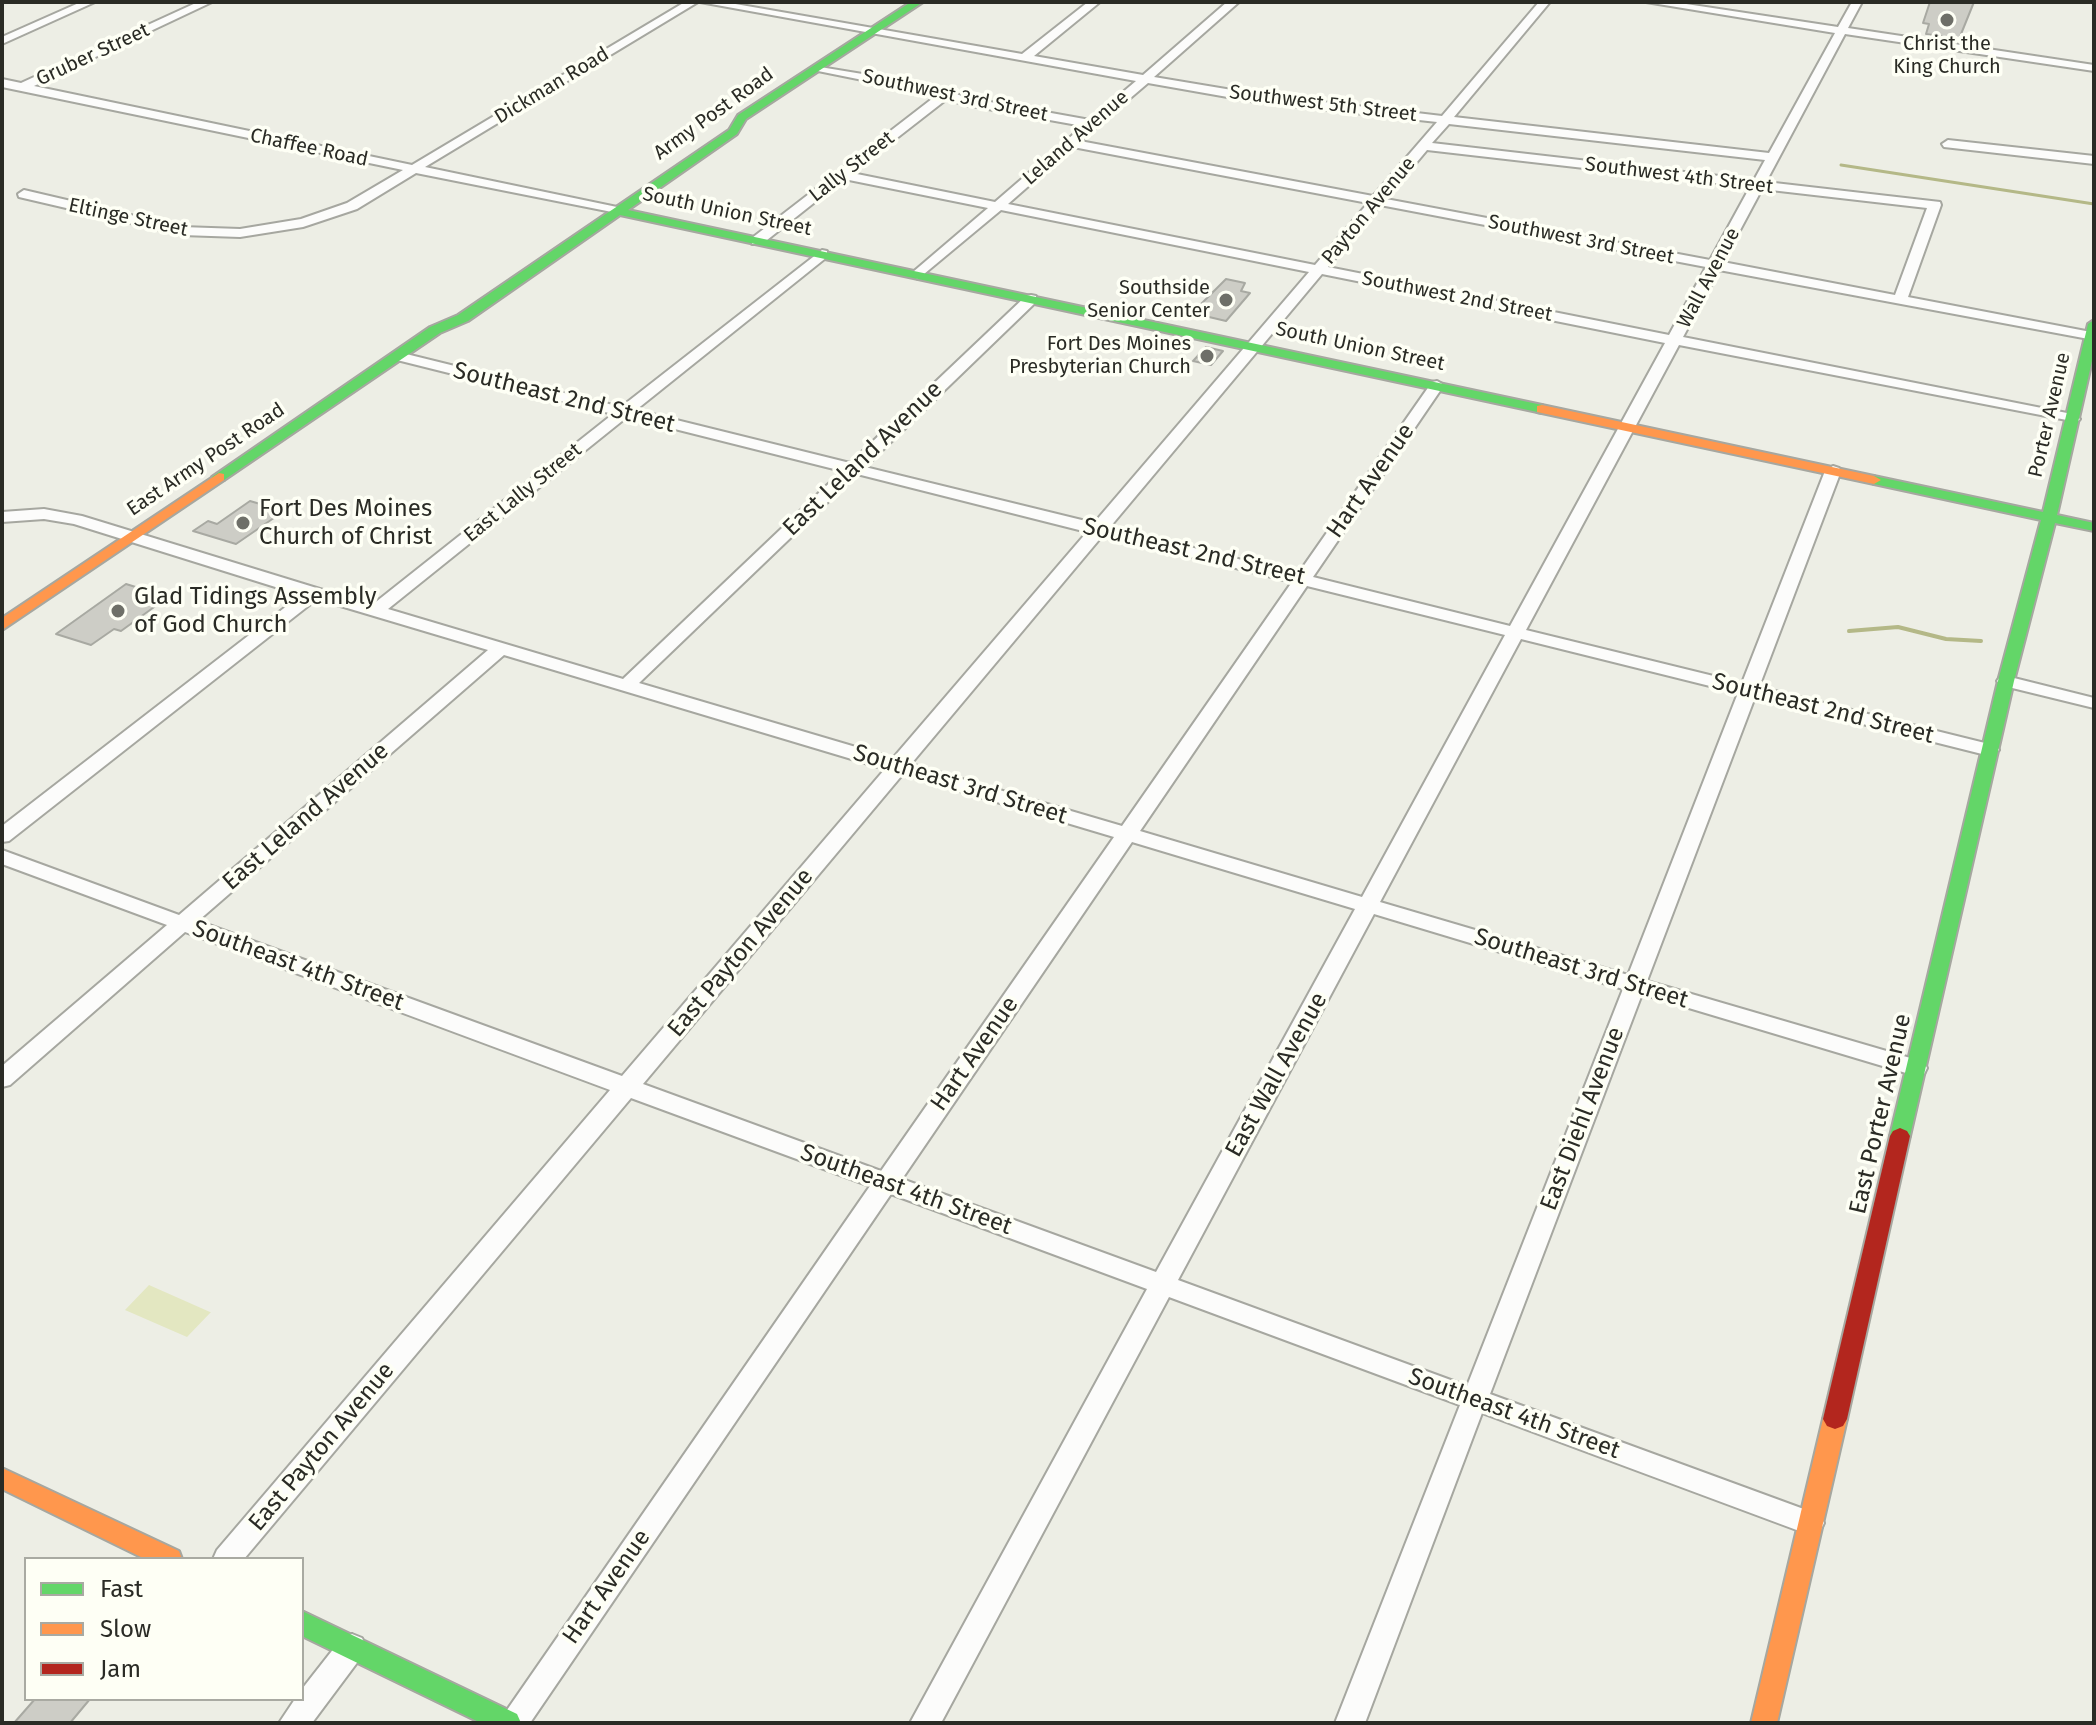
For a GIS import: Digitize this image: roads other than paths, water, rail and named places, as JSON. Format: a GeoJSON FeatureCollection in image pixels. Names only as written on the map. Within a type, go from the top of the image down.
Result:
{"type":"FeatureCollection","features":[{"type":"Feature","properties":{"kind":"street"},"geometry":{"type":"LineString","coordinates":[[2,41],[90,2]]}},
{"type":"Feature","properties":{"kind":"street","name":"Gruber Street"},"geometry":{"type":"LineString","coordinates":[[23,87],[207,2]]}},
{"type":"Feature","properties":{"kind":"street","name":"Dickman Road"},"geometry":{"type":"LineString","coordinates":[[411,170],[693,2]]}},
{"type":"Feature","properties":{"kind":"street","name":"Southwest 5th Street"},"geometry":{"type":"LineString","coordinates":[[705,2],[1256,98],[1774,157]]}},
{"type":"Feature","properties":{"kind":"street","name":"Army Post Road"},"geometry":{"type":"LineString","coordinates":[[608,209],[733,132],[742,117],[918,2]]}},
{"type":"Feature","properties":{"kind":"street"},"geometry":{"type":"LineString","coordinates":[[1024,58],[1095,2]]}},
{"type":"Feature","properties":{"kind":"street","name":"Payton Avenue"},"geometry":{"type":"LineString","coordinates":[[1254,347],[1545,2]]}},
{"type":"Feature","properties":{"kind":"street"},"geometry":{"type":"LineString","coordinates":[[1651,2],[2094,68]]}},
{"type":"Feature","properties":{"kind":"street","name":"Wall Avenue"},"geometry":{"type":"LineString","coordinates":[[1629,427],[1857,2]]}},
{"type":"Feature","properties":{"kind":"street","name":"Leland Avenue"},"geometry":{"type":"LineString","coordinates":[[918,275],[1230,3]]}},
{"type":"Feature","properties":{"kind":"street","name":"Southwest 3rd Street"},"geometry":{"type":"LineString","coordinates":[[818,68],[1093,124]]}},
{"type":"Feature","properties":{"kind":"street","name":"Chaffee Road"},"geometry":{"type":"LineString","coordinates":[[2,83],[608,209]]}},
{"type":"Feature","properties":{"kind":"street","name":"Lally Street"},"geometry":{"type":"LineString","coordinates":[[757,241],[946,94]]}},
{"type":"Feature","properties":{"kind":"street","name":"Southwest 3rd Street"},"geometry":{"type":"LineString","coordinates":[[1071,143],[2092,335]]}},
{"type":"Feature","properties":{"kind":"street"},"geometry":{"type":"LineString","coordinates":[[1948,144],[2094,160]]}},
{"type":"Feature","properties":{"kind":"street","name":"Southwest 4th Street"},"geometry":{"type":"LineString","coordinates":[[1424,146],[1935,205],[1900,300]]}},
{"type":"Feature","properties":{"kind":"street","name":"Eltinge Street"},"geometry":{"type":"LineString","coordinates":[[24,194],[182,231],[240,233],[282,228],[336,213],[411,170]]}},
{"type":"Feature","properties":{"kind":"street","name":"Southwest 2nd Street"},"geometry":{"type":"LineString","coordinates":[[842,175],[2072,419]]}},
{"type":"Feature","properties":{"kind":"street","name":"South Union Street"},"geometry":{"type":"LineString","coordinates":[[608,209],[2094,527]]}},
{"type":"Feature","properties":{"kind":"street","name":"East Army Post Road"},"geometry":{"type":"LineString","coordinates":[[2,625],[435,330],[463,318],[608,209]]}},
{"type":"Feature","properties":{"kind":"street","name":"East Lally Street"},"geometry":{"type":"LineString","coordinates":[[375,611],[822,254]]}},
{"type":"Feature","properties":{"kind":"street","name":"East Leland Avenue"},"geometry":{"type":"LineString","coordinates":[[626,686],[1031,299]]}},
{"type":"Feature","properties":{"kind":"street","name":"Porter Avenue"},"geometry":{"type":"LineString","coordinates":[[2049,517],[2092,335]]}},
{"type":"Feature","properties":{"kind":"street","name":"East Payton Avenue"},"geometry":{"type":"LineString","coordinates":[[229,1557],[1254,347]]}},
{"type":"Feature","properties":{"kind":"street","name":"Southeast 2nd Street"},"geometry":{"type":"LineString","coordinates":[[398,356],[1990,750]]}},
{"type":"Feature","properties":{"kind":"street","name":"Hart Avenue"},"geometry":{"type":"LineString","coordinates":[[511,1723],[1437,385]]}},
{"type":"Feature","properties":{"kind":"street","name":"East Wall Avenue"},"geometry":{"type":"LineString","coordinates":[[925,1723],[1629,427]]}},
{"type":"Feature","properties":{"kind":"street","name":"East Diehl Avenue"},"geometry":{"type":"LineString","coordinates":[[1350,1723],[1833,471]]}},
{"type":"Feature","properties":{"kind":"street","name":"Southeast 3rd Street"},"geometry":{"type":"LineString","coordinates":[[2,517],[61,515],[500,649],[1916,1068]]}},
{"type":"Feature","properties":{"kind":"street","name":"East Porter Avenue"},"geometry":{"type":"LineString","coordinates":[[1764,1723],[2006,681],[2049,517]]}},
{"type":"Feature","properties":{"kind":"street"},"geometry":{"type":"LineString","coordinates":[[2,836],[314,593]]}},
{"type":"Feature","properties":{"kind":"street","name":"East Leland Avenue"},"geometry":{"type":"LineString","coordinates":[[2,1079],[500,649]]}},
{"type":"Feature","properties":{"kind":"street"},"geometry":{"type":"LineString","coordinates":[[2006,681],[2094,703]]}},
{"type":"Feature","properties":{"kind":"street","name":"Southeast 4th Street"},"geometry":{"type":"LineString","coordinates":[[2,857],[1810,1523]]}},
{"type":"Feature","properties":{"kind":"street"},"geometry":{"type":"LineString","coordinates":[[2,1478],[166,1557]]}},
{"type":"Feature","properties":{"kind":"street"},"geometry":{"type":"LineString","coordinates":[[304,1624],[511,1723]]}},
{"type":"Feature","properties":{"kind":"street"},"geometry":{"type":"LineString","coordinates":[[294,1723],[352,1647]]}},
{"type":"Feature","properties":{"kind":"waterway"},"geometry":{"type":"LineString","coordinates":[[1841,165],[2094,204]]}},
{"type":"Feature","properties":{"kind":"waterway"},"geometry":{"type":"LineString","coordinates":[[1849,631],[1898,627],[1946,639],[1981,641]]}},
{"type":"Feature","properties":{"kind":"place","name":"Christ the King Church"},"geometry":{"type":"Point","coordinates":[1947,20]}},
{"type":"Feature","properties":{"kind":"place","name":"Southside Senior Center"},"geometry":{"type":"Point","coordinates":[1226,300]}},
{"type":"Feature","properties":{"kind":"place","name":"Fort Des Moines Presbyterian Church"},"geometry":{"type":"Point","coordinates":[1207,356]}},
{"type":"Feature","properties":{"kind":"place","name":"Fort Des Moines Church of Christ"},"geometry":{"type":"Point","coordinates":[243,523]}},
{"type":"Feature","properties":{"kind":"place","name":"Glad Tidings Assembly of God Church"},"geometry":{"type":"Point","coordinates":[118,611]}}]}
